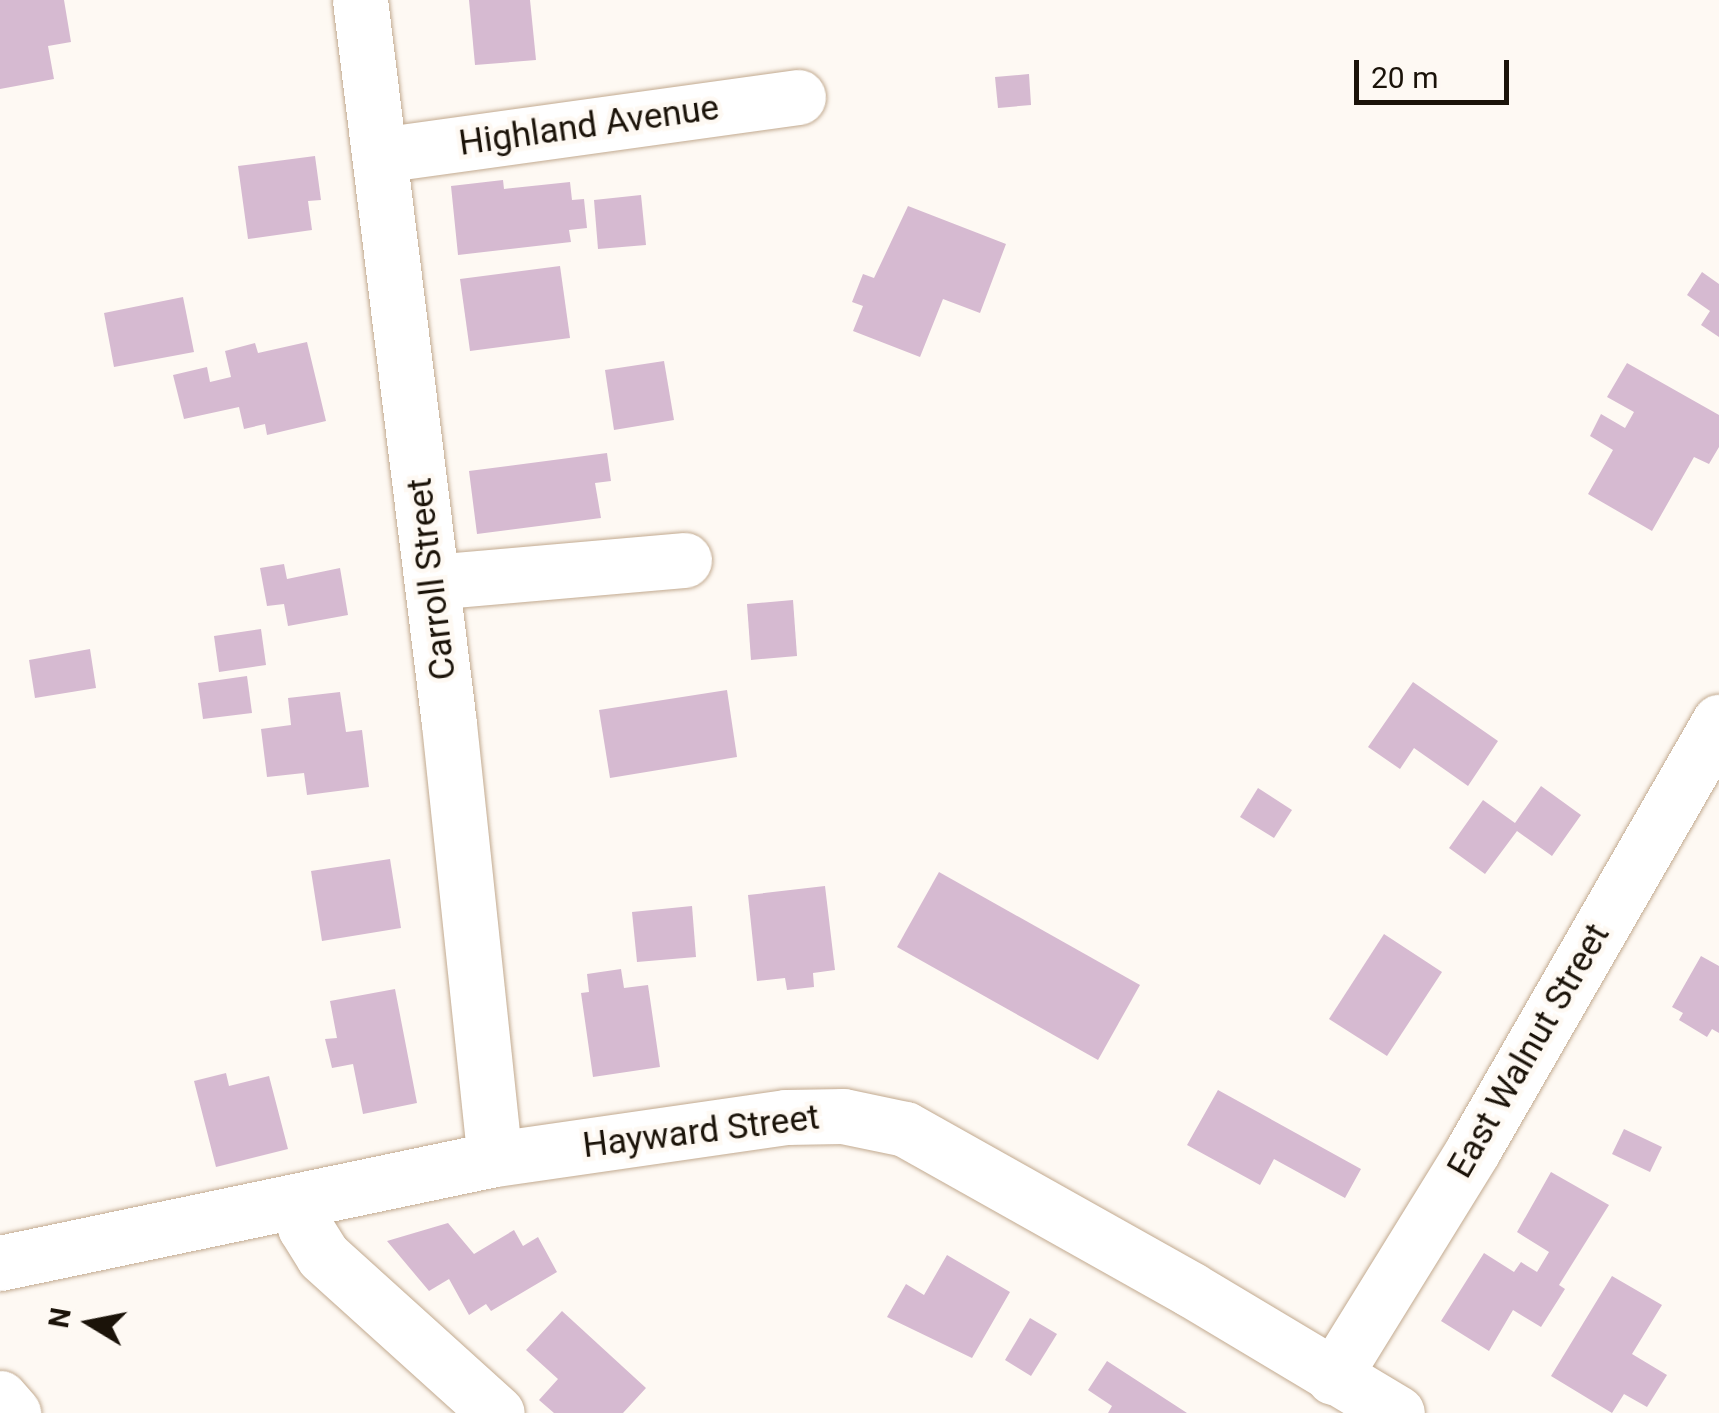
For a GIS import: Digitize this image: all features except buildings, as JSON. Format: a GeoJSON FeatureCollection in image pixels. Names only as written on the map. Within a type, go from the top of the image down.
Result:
{"type":"FeatureCollection","features":[{"type":"Feature","properties":{"kind":"street","name":"Carroll Street"},"geometry":{"type":"LineString","coordinates":[[360,0],[432,582],[495,1159]]}},
{"type":"Feature","properties":{"kind":"street","name":"Highland Avenue"},"geometry":{"type":"LineString","coordinates":[[380,155],[798,97]]}},
{"type":"Feature","properties":{"kind":"street"},"geometry":{"type":"LineString","coordinates":[[432,582],[684,560]]}},
{"type":"Feature","properties":{"kind":"street","name":"East Walnut Street"},"geometry":{"type":"LineString","coordinates":[[1333,1378],[1472,1150],[1719,722]]}},
{"type":"Feature","properties":{"kind":"street","name":"Hayward Street"},"geometry":{"type":"LineString","coordinates":[[0,1263],[495,1159],[786,1117],[844,1116],[905,1128],[1190,1289],[1396,1413]]}},
{"type":"Feature","properties":{"kind":"street"},"geometry":{"type":"LineString","coordinates":[[299,1201],[310,1237],[323,1256],[497,1413]]}},
{"type":"Feature","properties":{"kind":"street"},"geometry":{"type":"LineString","coordinates":[[0,1398],[14,1413]]}}]}
